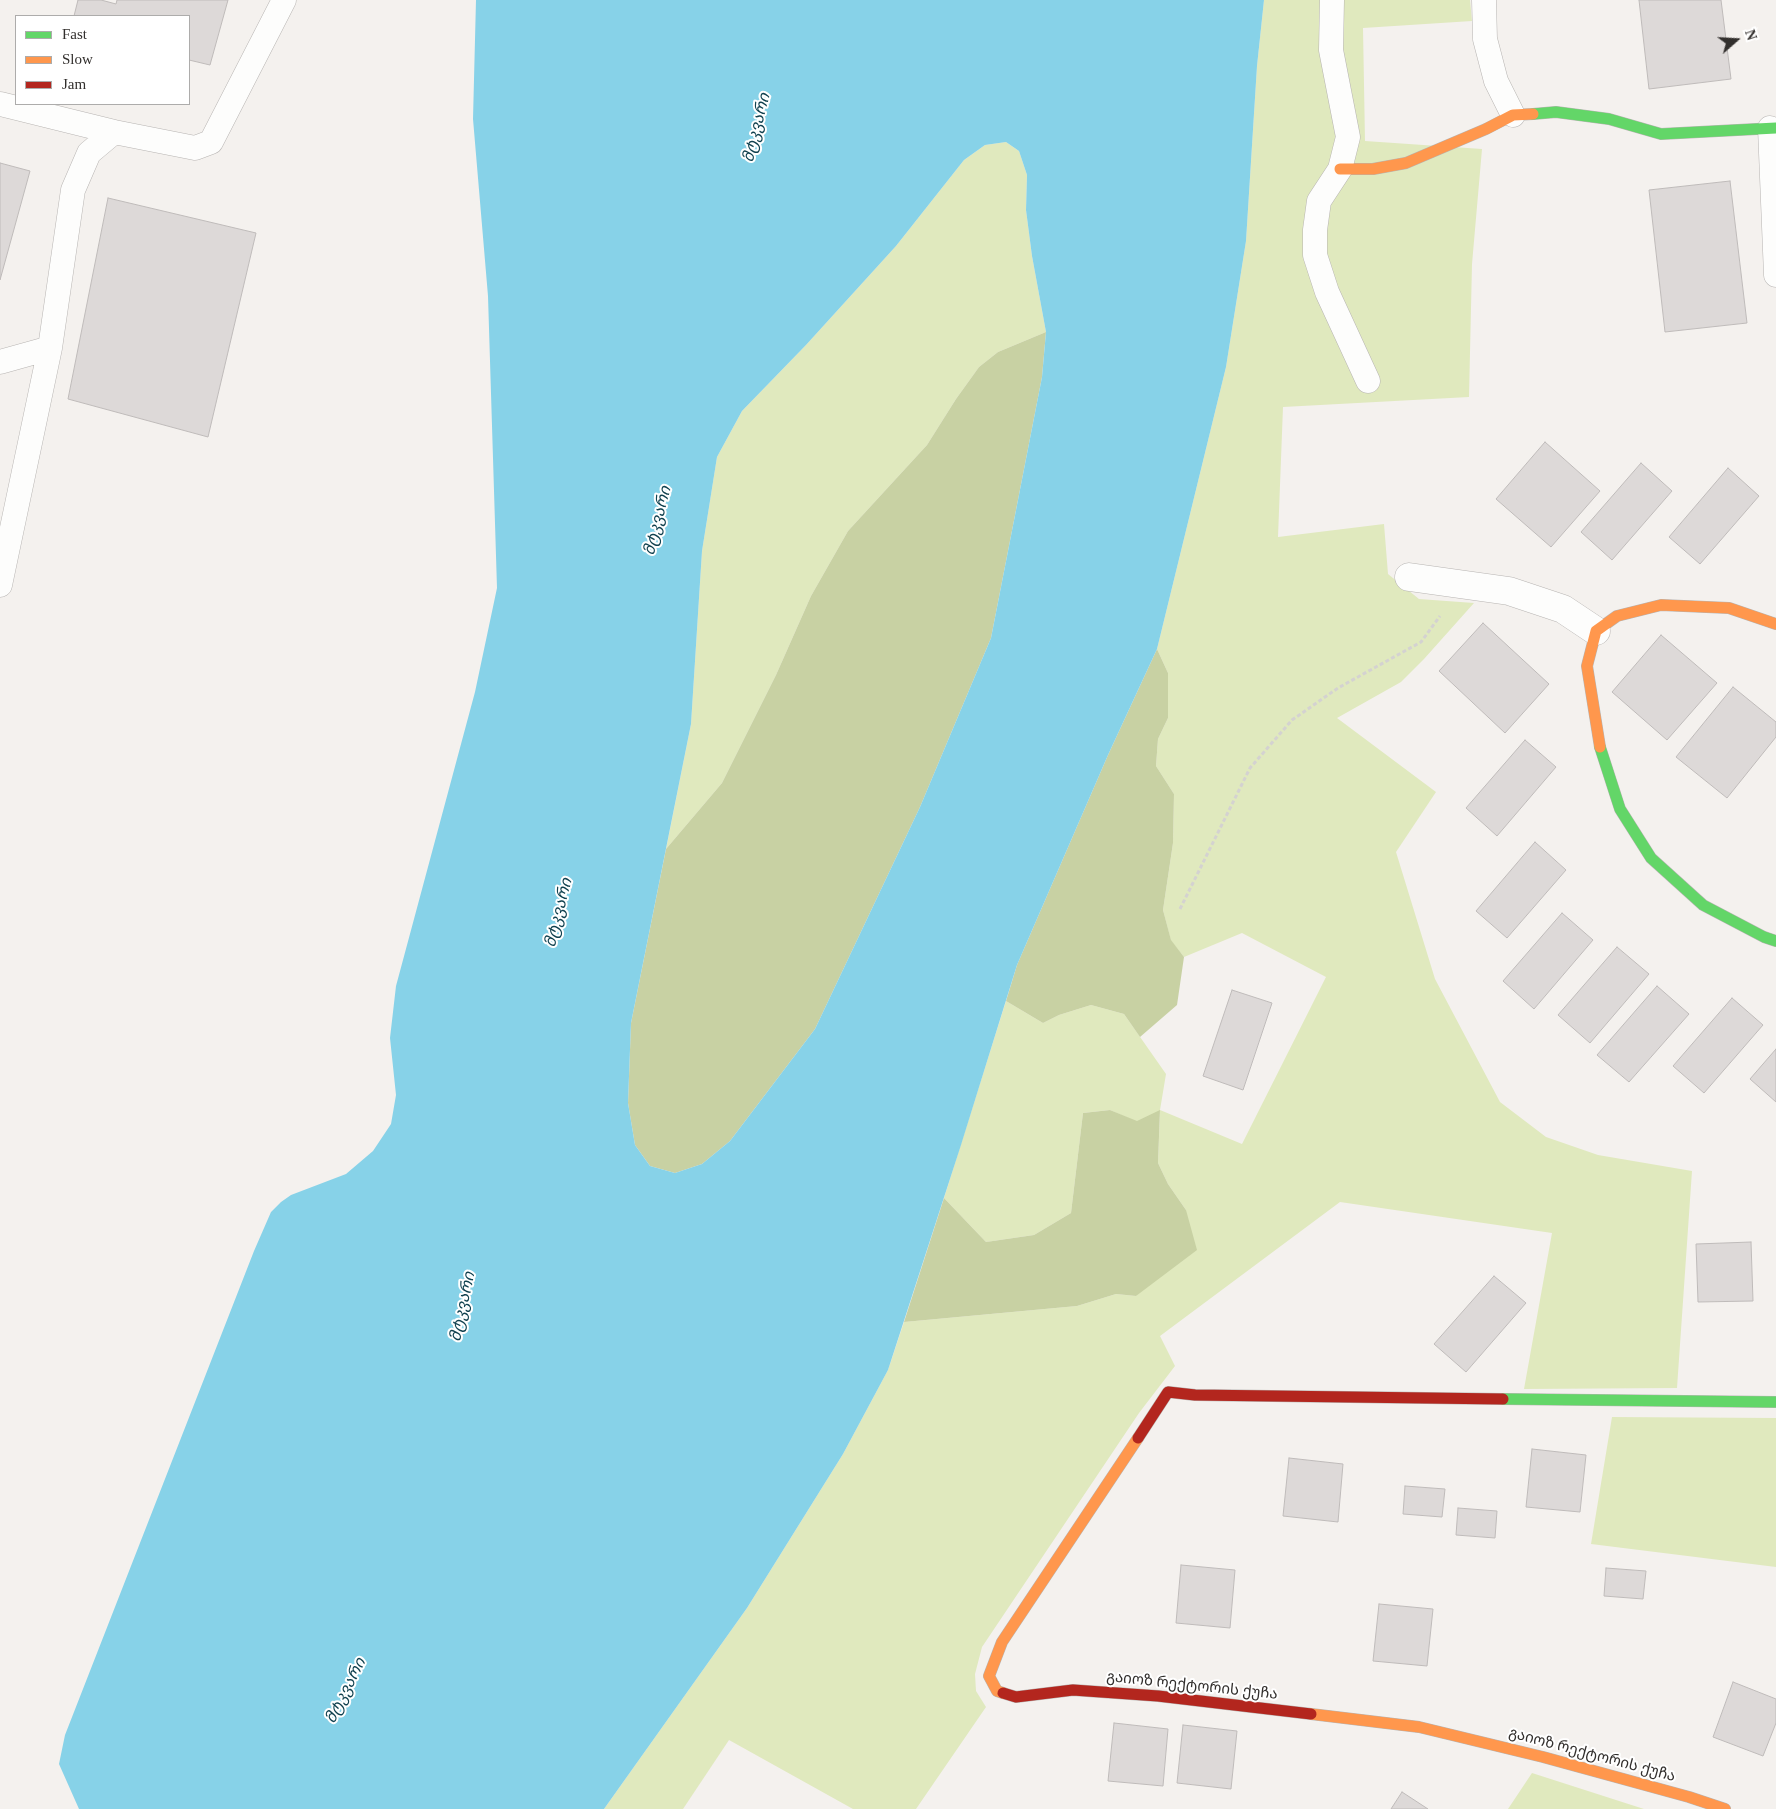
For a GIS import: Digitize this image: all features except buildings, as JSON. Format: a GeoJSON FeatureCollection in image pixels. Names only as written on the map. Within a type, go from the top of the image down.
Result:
{"type":"FeatureCollection","features":[{"type":"Feature","properties":{"kind":"street"},"geometry":{"type":"LineString","coordinates":[[1340,169],[1373,169],[1406,163],[1513,115],[1556,112],[1608,119],[1661,134],[1773,128]]}},
{"type":"Feature","properties":{"kind":"street"},"geometry":{"type":"LineString","coordinates":[[1409,577],[1509,591],[1563,609],[1596,631]]}},
{"type":"Feature","properties":{"kind":"street"},"geometry":{"type":"LineString","coordinates":[[1776,624],[1729,608],[1661,605],[1641,609],[1617,616],[1596,631],[1587,666],[1598,741],[1620,809],[1651,858],[1703,905],[1764,937],[1776,941]]}},
{"type":"Feature","properties":{"kind":"street","name":"გაიოზ რექტორის ქუჩა"},"geometry":{"type":"LineString","coordinates":[[1725,1809],[1689,1796],[1543,1757],[1419,1727],[1158,1696],[1073,1690],[1016,1697],[997,1691],[990,1676],[1002,1642],[1168,1392],[1195,1395],[1776,1402]]}},
{"type":"Feature","properties":{"kind":"lane"},"geometry":{"type":"LineString","coordinates":[[0,104],[114,132],[195,148],[211,142],[284,0]]}},
{"type":"Feature","properties":{"kind":"lane"},"geometry":{"type":"LineString","coordinates":[[1332,0],[1331,50],[1348,137],[1340,169],[1319,201],[1315,230],[1315,255],[1327,292],[1368,380]]}},
{"type":"Feature","properties":{"kind":"lane"},"geometry":{"type":"LineString","coordinates":[[1484,0],[1485,39],[1496,81],[1513,115]]}},
{"type":"Feature","properties":{"kind":"lane"},"geometry":{"type":"LineString","coordinates":[[1773,128],[1776,275]]}},
{"type":"Feature","properties":{"kind":"lane"},"geometry":{"type":"LineString","coordinates":[[0,585],[50,348],[73,190],[89,153],[114,132]]}},
{"type":"Feature","properties":{"kind":"lane"},"geometry":{"type":"LineString","coordinates":[[0,362],[50,348]]}},
{"type":"Feature","properties":{"kind":"path"},"geometry":{"type":"LineString","coordinates":[[1180,909],[1250,768],[1292,720],[1338,688],[1421,642],[1463,585]]}},
{"type":"Feature","properties":{"kind":"green space"},"geometry":{"type":"Polygon","coordinates":[[[1264,0],[1470,0],[1472,21],[1363,28],[1365,141],[1482,149],[1472,264],[1469,397],[1283,407],[1278,537],[1384,524],[1388,574],[1419,599],[1474,603],[1401,682],[1337,718],[1436,792],[1396,852],[1435,979],[1500,1102],[1546,1137],[1598,1155],[1692,1171],[1677,1388],[1524,1389],[1552,1233],[1340,1202],[1160,1336],[1175,1366],[1139,1413],[982,1647],[975,1674],[976,1691],[986,1707],[916,1809],[853,1809],[729,1740],[683,1809],[604,1809],[747,1608],[843,1454],[888,1370],[904,1322],[1077,1306],[1116,1294],[1136,1296],[1186,1210],[1168,1184],[1158,1163],[1160,1111],[1137,1122],[1110,1110],[1083,1113],[1071,1213],[1034,1235],[986,1242],[944,1198],[1006,1001],[1043,1023],[1059,1015],[1091,1005],[1124,1014],[1166,1074],[1160,1110],[1242,1144],[1326,977],[1242,933],[1184,957],[1171,941],[1163,910],[1173,843],[1174,794],[1156,766],[1158,739],[1168,718],[1168,673],[1157,649],[1226,367],[1246,241],[1257,66],[1264,0]]]}},
{"type":"Feature","properties":{"kind":"green space"},"geometry":{"type":"Polygon","coordinates":[[[1006,142],[1019,151],[1027,175],[1026,210],[1032,256],[1046,332],[998,352],[979,367],[927,445],[848,531],[811,596],[776,675],[722,783],[666,849],[691,724],[702,551],[717,457],[742,411],[806,345],[896,246],[964,160],[985,145],[1006,142]]]}},
{"type":"Feature","properties":{"kind":"green space"},"geometry":{"type":"Polygon","coordinates":[[[1046,332],[1042,377],[991,638],[920,807],[815,1029],[730,1141],[702,1164],[675,1173],[650,1166],[635,1145],[628,1103],[631,1023],[666,849],[722,783],[776,675],[811,596],[848,531],[927,445],[979,367],[998,352],[1046,332]]]}},
{"type":"Feature","properties":{"kind":"green space"},"geometry":{"type":"Polygon","coordinates":[[[1157,649],[1168,673],[1168,718],[1158,739],[1156,766],[1174,794],[1173,843],[1163,910],[1171,940],[1184,957],[1177,1005],[1140,1037],[1124,1014],[1091,1005],[1059,1015],[1043,1023],[1006,1001],[1017,965],[1108,755],[1157,649]]]}},
{"type":"Feature","properties":{"kind":"green space"},"geometry":{"type":"Polygon","coordinates":[[[1110,1110],[1137,1121],[1160,1110],[1158,1163],[1168,1184],[1186,1210],[1197,1250],[1136,1296],[1116,1294],[1077,1306],[904,1322],[944,1198],[986,1242],[1034,1235],[1071,1213],[1083,1113],[1110,1110]]]}},
{"type":"Feature","properties":{"kind":"green space"},"geometry":{"type":"Polygon","coordinates":[[[1612,1417],[1776,1418],[1776,1567],[1591,1544],[1612,1417]]]}},
{"type":"Feature","properties":{"kind":"green space"},"geometry":{"type":"Polygon","coordinates":[[[1532,1773],[1644,1809],[1508,1809],[1532,1773]]]}},
{"type":"Feature","properties":{"kind":"water","name":"მტკვარი"},"geometry":{"type":"Polygon","coordinates":[[[476,0],[1264,0],[1257,66],[1246,241],[1226,367],[1157,649],[1108,755],[1017,965],[888,1370],[843,1454],[747,1608],[604,1809],[79,1809],[59,1764],[65,1735],[254,1251],[271,1212],[291,1195],[346,1174],[373,1151],[391,1124],[396,1095],[390,1038],[396,986],[475,692],[497,588],[488,296],[473,119],[476,0]],[[1006,142],[985,145],[964,160],[896,246],[806,345],[742,411],[717,457],[702,551],[691,724],[631,1023],[628,1103],[635,1145],[650,1166],[675,1173],[702,1164],[730,1141],[815,1029],[920,807],[991,638],[1042,377],[1046,332],[1032,256],[1026,210],[1027,175],[1019,151],[1006,142]]]}},
{"type":"Feature","properties":{"kind":"traffic: fast"},"geometry":{"type":"LineString","coordinates":[[1533,114],[1556,112],[1609,119],[1661,134],[1776,128]]}},
{"type":"Feature","properties":{"kind":"traffic: fast"},"geometry":{"type":"LineString","coordinates":[[1600,747],[1620,809],[1651,858],[1703,905],[1764,937],[1776,941]]}},
{"type":"Feature","properties":{"kind":"traffic: fast"},"geometry":{"type":"LineString","coordinates":[[1503,1399],[1776,1402]]}},
{"type":"Feature","properties":{"kind":"traffic: slow"},"geometry":{"type":"LineString","coordinates":[[1340,169],[1373,169],[1406,163],[1486,129],[1513,115],[1533,114]]}},
{"type":"Feature","properties":{"kind":"traffic: slow"},"geometry":{"type":"LineString","coordinates":[[1600,747],[1587,666],[1596,631],[1617,616],[1661,605],[1729,608],[1776,624]]}},
{"type":"Feature","properties":{"kind":"traffic: slow"},"geometry":{"type":"LineString","coordinates":[[1003,1693],[997,1691],[989,1676],[1002,1642],[1138,1438]]}},
{"type":"Feature","properties":{"kind":"traffic: slow"},"geometry":{"type":"LineString","coordinates":[[1311,1714],[1419,1727],[1543,1757],[1689,1797],[1725,1809]]}},
{"type":"Feature","properties":{"kind":"traffic: jam"},"geometry":{"type":"LineString","coordinates":[[1138,1438],[1168,1392],[1195,1395],[1503,1399]]}},
{"type":"Feature","properties":{"kind":"traffic: jam"},"geometry":{"type":"LineString","coordinates":[[1003,1693],[1016,1697],[1073,1690],[1158,1696],[1311,1714]]}}]}
